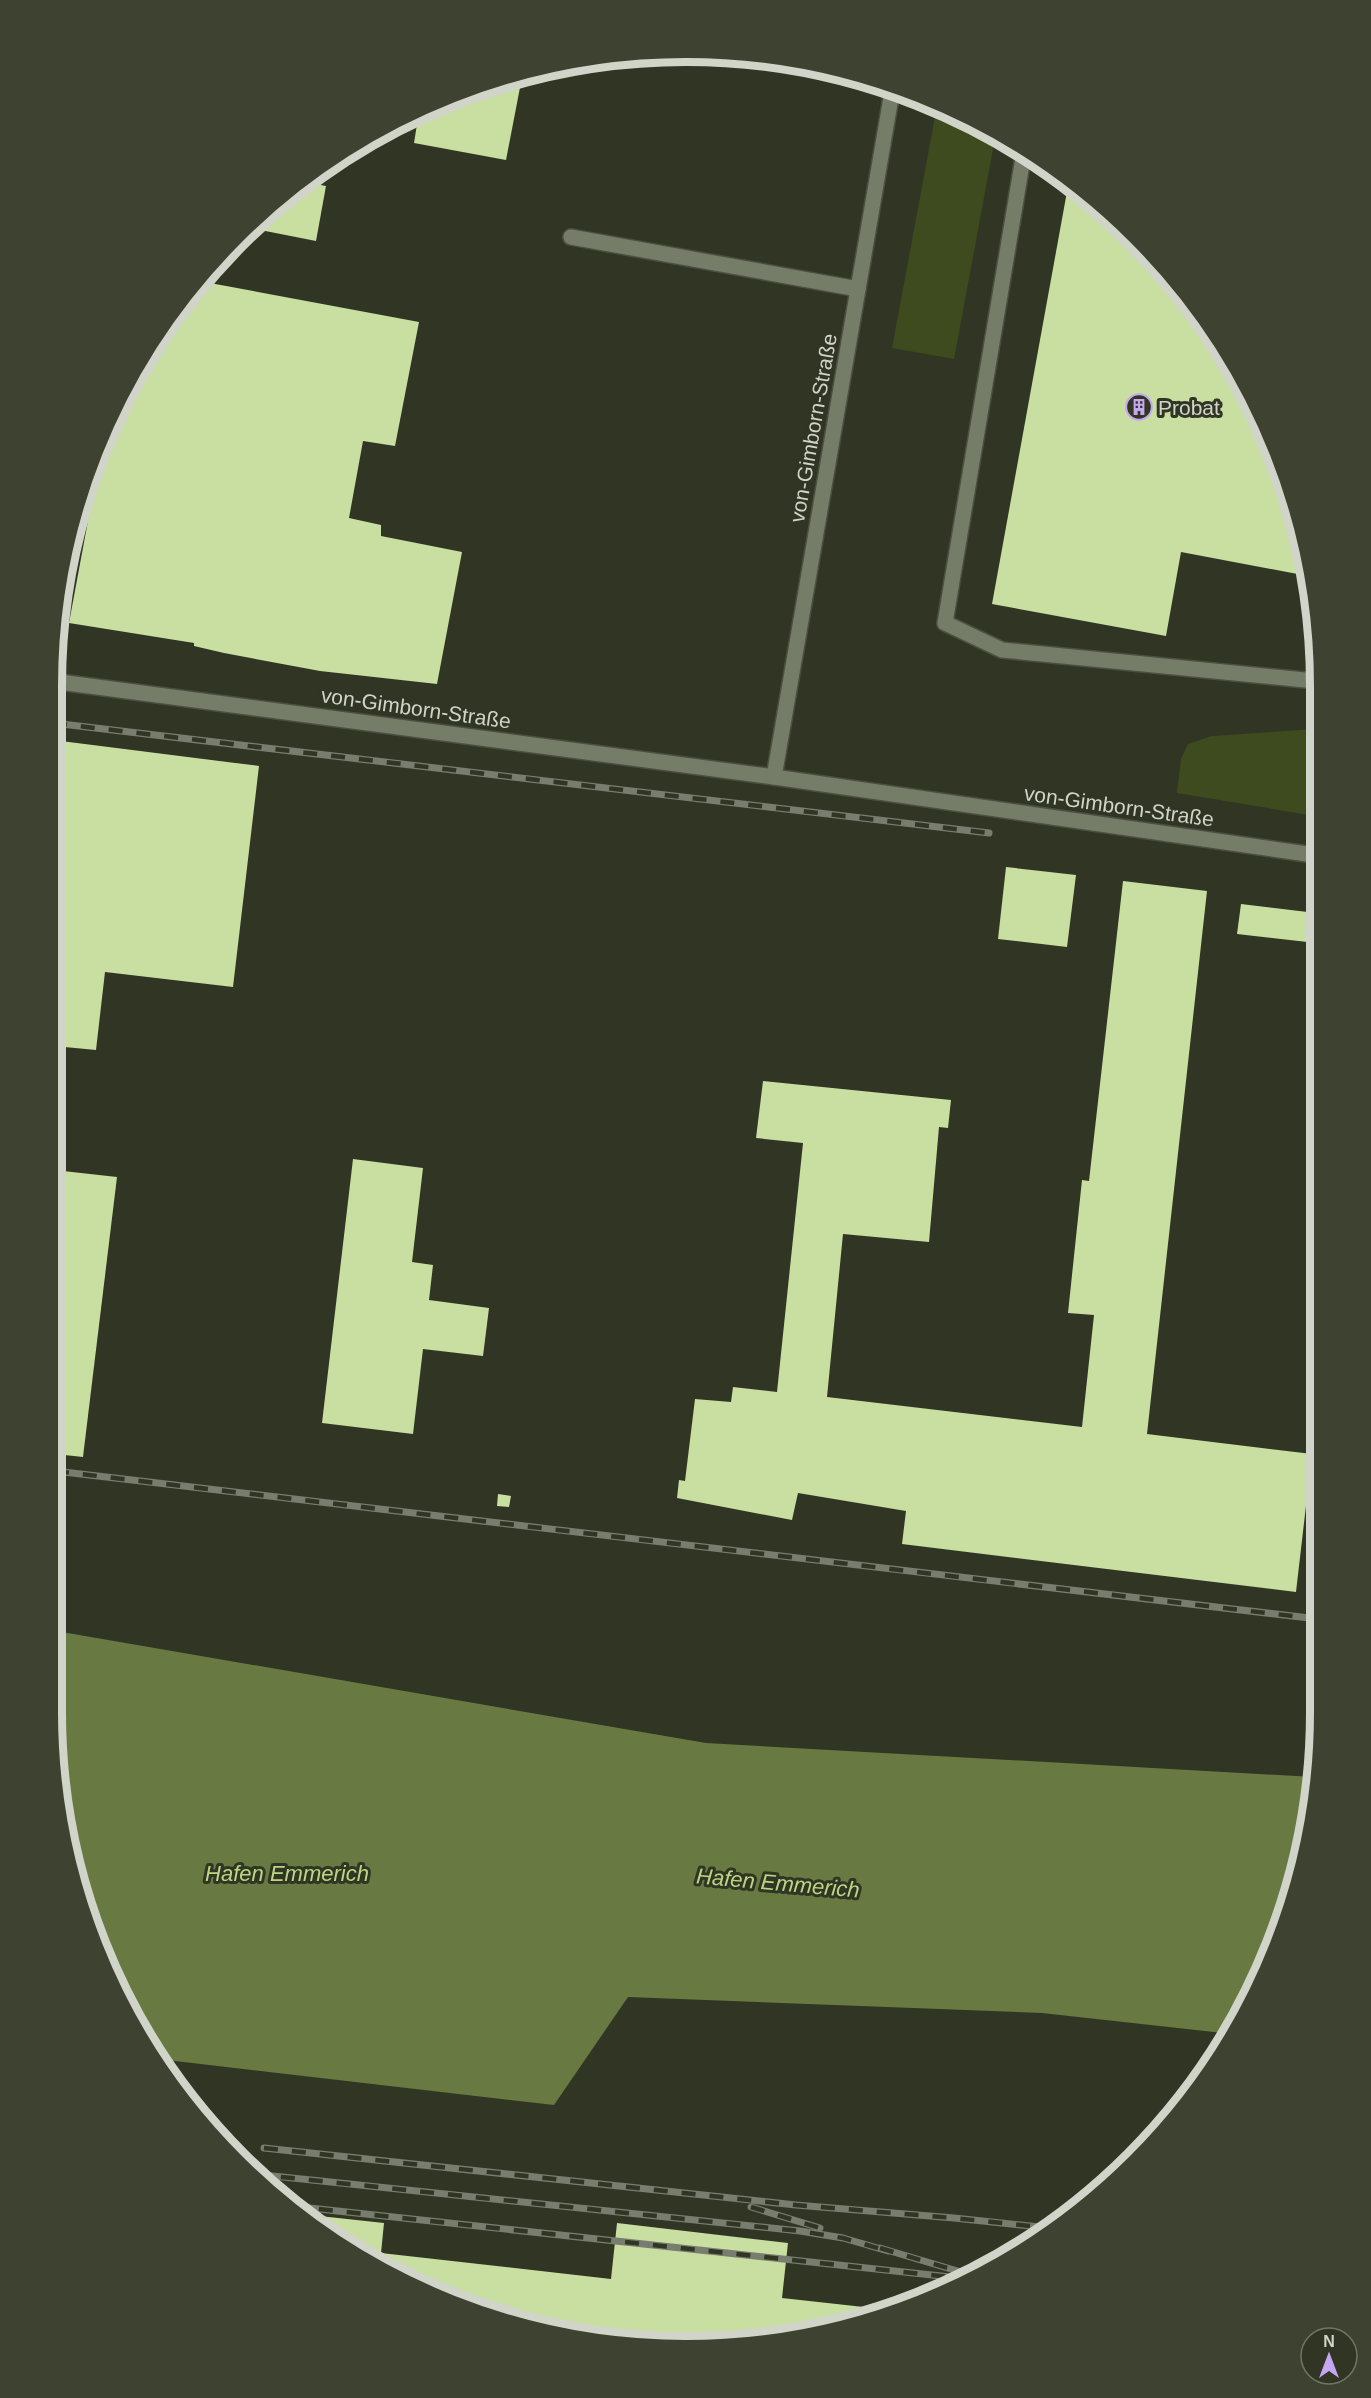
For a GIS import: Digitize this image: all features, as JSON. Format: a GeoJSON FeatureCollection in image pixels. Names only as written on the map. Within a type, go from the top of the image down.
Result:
{"type":"FeatureCollection","features":[{"type":"Feature","properties":{"kind":"street","name":"von-Gimborn-Straße"},"geometry":{"type":"LineString","coordinates":[[774,777],[891,97]]}},
{"type":"Feature","properties":{"kind":"street"},"geometry":{"type":"LineString","coordinates":[[1023,161],[945,623],[1002,650],[1310,680]]}},
{"type":"Feature","properties":{"kind":"street"},"geometry":{"type":"LineString","coordinates":[[571,237],[858,289]]}},
{"type":"Feature","properties":{"kind":"street","name":"von-Gimborn-Straße"},"geometry":{"type":"LineString","coordinates":[[62,682],[774,777],[1310,854]]}},
{"type":"Feature","properties":{"kind":"shaded area"},"geometry":{"type":"Polygon","coordinates":[[[935,114],[994,143],[954,359],[892,348],[935,114]]]}},
{"type":"Feature","properties":{"kind":"shaded area"},"geometry":{"type":"Polygon","coordinates":[[[1310,729],[1310,815],[1177,793],[1181,759],[1188,744],[1212,736],[1310,729]]]}},
{"type":"Feature","properties":{"kind":"water","name":"Hafen Emmerich"},"geometry":{"type":"Polygon","coordinates":[[[62,1632],[706,1743],[1306,1777],[1298,1834],[1276,1913],[1245,1988],[1221,2033],[1042,2013],[628,1997],[554,2105],[168,2060],[145,2024],[109,1951],[83,1874],[73,1834],[63,1753],[62,1632]]]}},
{"type":"Feature","properties":{"kind":"building"},"geometry":{"type":"Polygon","coordinates":[[[521,84],[506,160],[414,143],[417,123],[447,109],[521,84]]]}},
{"type":"Feature","properties":{"kind":"building"},"geometry":{"type":"Polygon","coordinates":[[[315,184],[326,186],[316,241],[259,230],[315,184]]]}},
{"type":"Feature","properties":{"kind":"building","name":"Probat"},"geometry":{"type":"Polygon","coordinates":[[[1067,192],[1127,244],[1155,274],[1181,306],[1226,374],[1262,447],[1276,485],[1300,574],[1181,552],[1166,636],[992,604],[1067,192]]]}},
{"type":"Feature","properties":{"kind":"building"},"geometry":{"type":"Polygon","coordinates":[[[209,283],[419,322],[395,446],[363,441],[349,518],[381,525],[381,536],[462,552],[437,684],[320,671],[224,653],[194,646],[194,643],[69,623],[94,488],[109,447],[145,373],[190,306],[209,283]]]}},
{"type":"Feature","properties":{"kind":"building"},"geometry":{"type":"Polygon","coordinates":[[[62,741],[259,766],[233,987],[105,972],[96,1050],[62,1047],[62,741]]]}},
{"type":"Feature","properties":{"kind":"building"},"geometry":{"type":"Polygon","coordinates":[[[1006,867],[1076,875],[1067,947],[998,939],[1006,867]]]}},
{"type":"Feature","properties":{"kind":"building"},"geometry":{"type":"Polygon","coordinates":[[[1123,881],[1207,891],[1147,1434],[1310,1454],[1296,1592],[902,1544],[906,1511],[798,1493],[792,1520],[677,1498],[679,1480],[685,1481],[695,1399],[731,1402],[733,1387],[777,1392],[803,1143],[756,1138],[763,1081],[951,1100],[948,1128],[939,1127],[929,1242],[843,1234],[827,1397],[1082,1427],[1094,1315],[1068,1313],[1082,1180],[1089,1181],[1123,881]]]}},
{"type":"Feature","properties":{"kind":"building"},"geometry":{"type":"Polygon","coordinates":[[[1241,904],[1310,912],[1310,942],[1237,934],[1241,904]]]}},
{"type":"Feature","properties":{"kind":"building"},"geometry":{"type":"Polygon","coordinates":[[[353,1159],[423,1168],[412,1262],[433,1265],[429,1300],[489,1308],[483,1356],[423,1349],[413,1434],[322,1423],[353,1159]]]}},
{"type":"Feature","properties":{"kind":"building"},"geometry":{"type":"Polygon","coordinates":[[[62,1171],[117,1177],[83,1457],[62,1455],[62,1171]]]}},
{"type":"Feature","properties":{"kind":"building"},"geometry":{"type":"Polygon","coordinates":[[[498,1494],[511,1496],[509,1507],[497,1506],[498,1494]]]}},
{"type":"Feature","properties":{"kind":"building"},"geometry":{"type":"Polygon","coordinates":[[[317,2216],[384,2223],[381,2253],[611,2279],[617,2223],[788,2243],[782,2298],[871,2308],[807,2325],[726,2335],[645,2335],[564,2325],[485,2303],[447,2289],[373,2253],[317,2216]]]}},
{"type":"Feature","properties":{"kind":"railway"},"geometry":{"type":"LineString","coordinates":[[62,724],[989,833]]}},
{"type":"Feature","properties":{"kind":"railway"},"geometry":{"type":"LineString","coordinates":[[62,1472],[1310,1618]]}},
{"type":"Feature","properties":{"kind":"railway"},"geometry":{"type":"LineString","coordinates":[[264,2148],[796,2205],[1038,2227]]}},
{"type":"Feature","properties":{"kind":"railway"},"geometry":{"type":"LineString","coordinates":[[267,2175],[800,2231],[843,2238],[888,2251]]}},
{"type":"Feature","properties":{"kind":"railway"},"geometry":{"type":"LineString","coordinates":[[751,2207],[820,2228]]}},
{"type":"Feature","properties":{"kind":"railway"},"geometry":{"type":"LineString","coordinates":[[305,2208],[950,2277]]}},
{"type":"Feature","properties":{"kind":"railway"},"geometry":{"type":"LineString","coordinates":[[880,2248],[961,2272]]}},
{"type":"Feature","properties":{"kind":"place","name":"Probat"},"geometry":{"type":"Point","coordinates":[1139,407]}}]}
